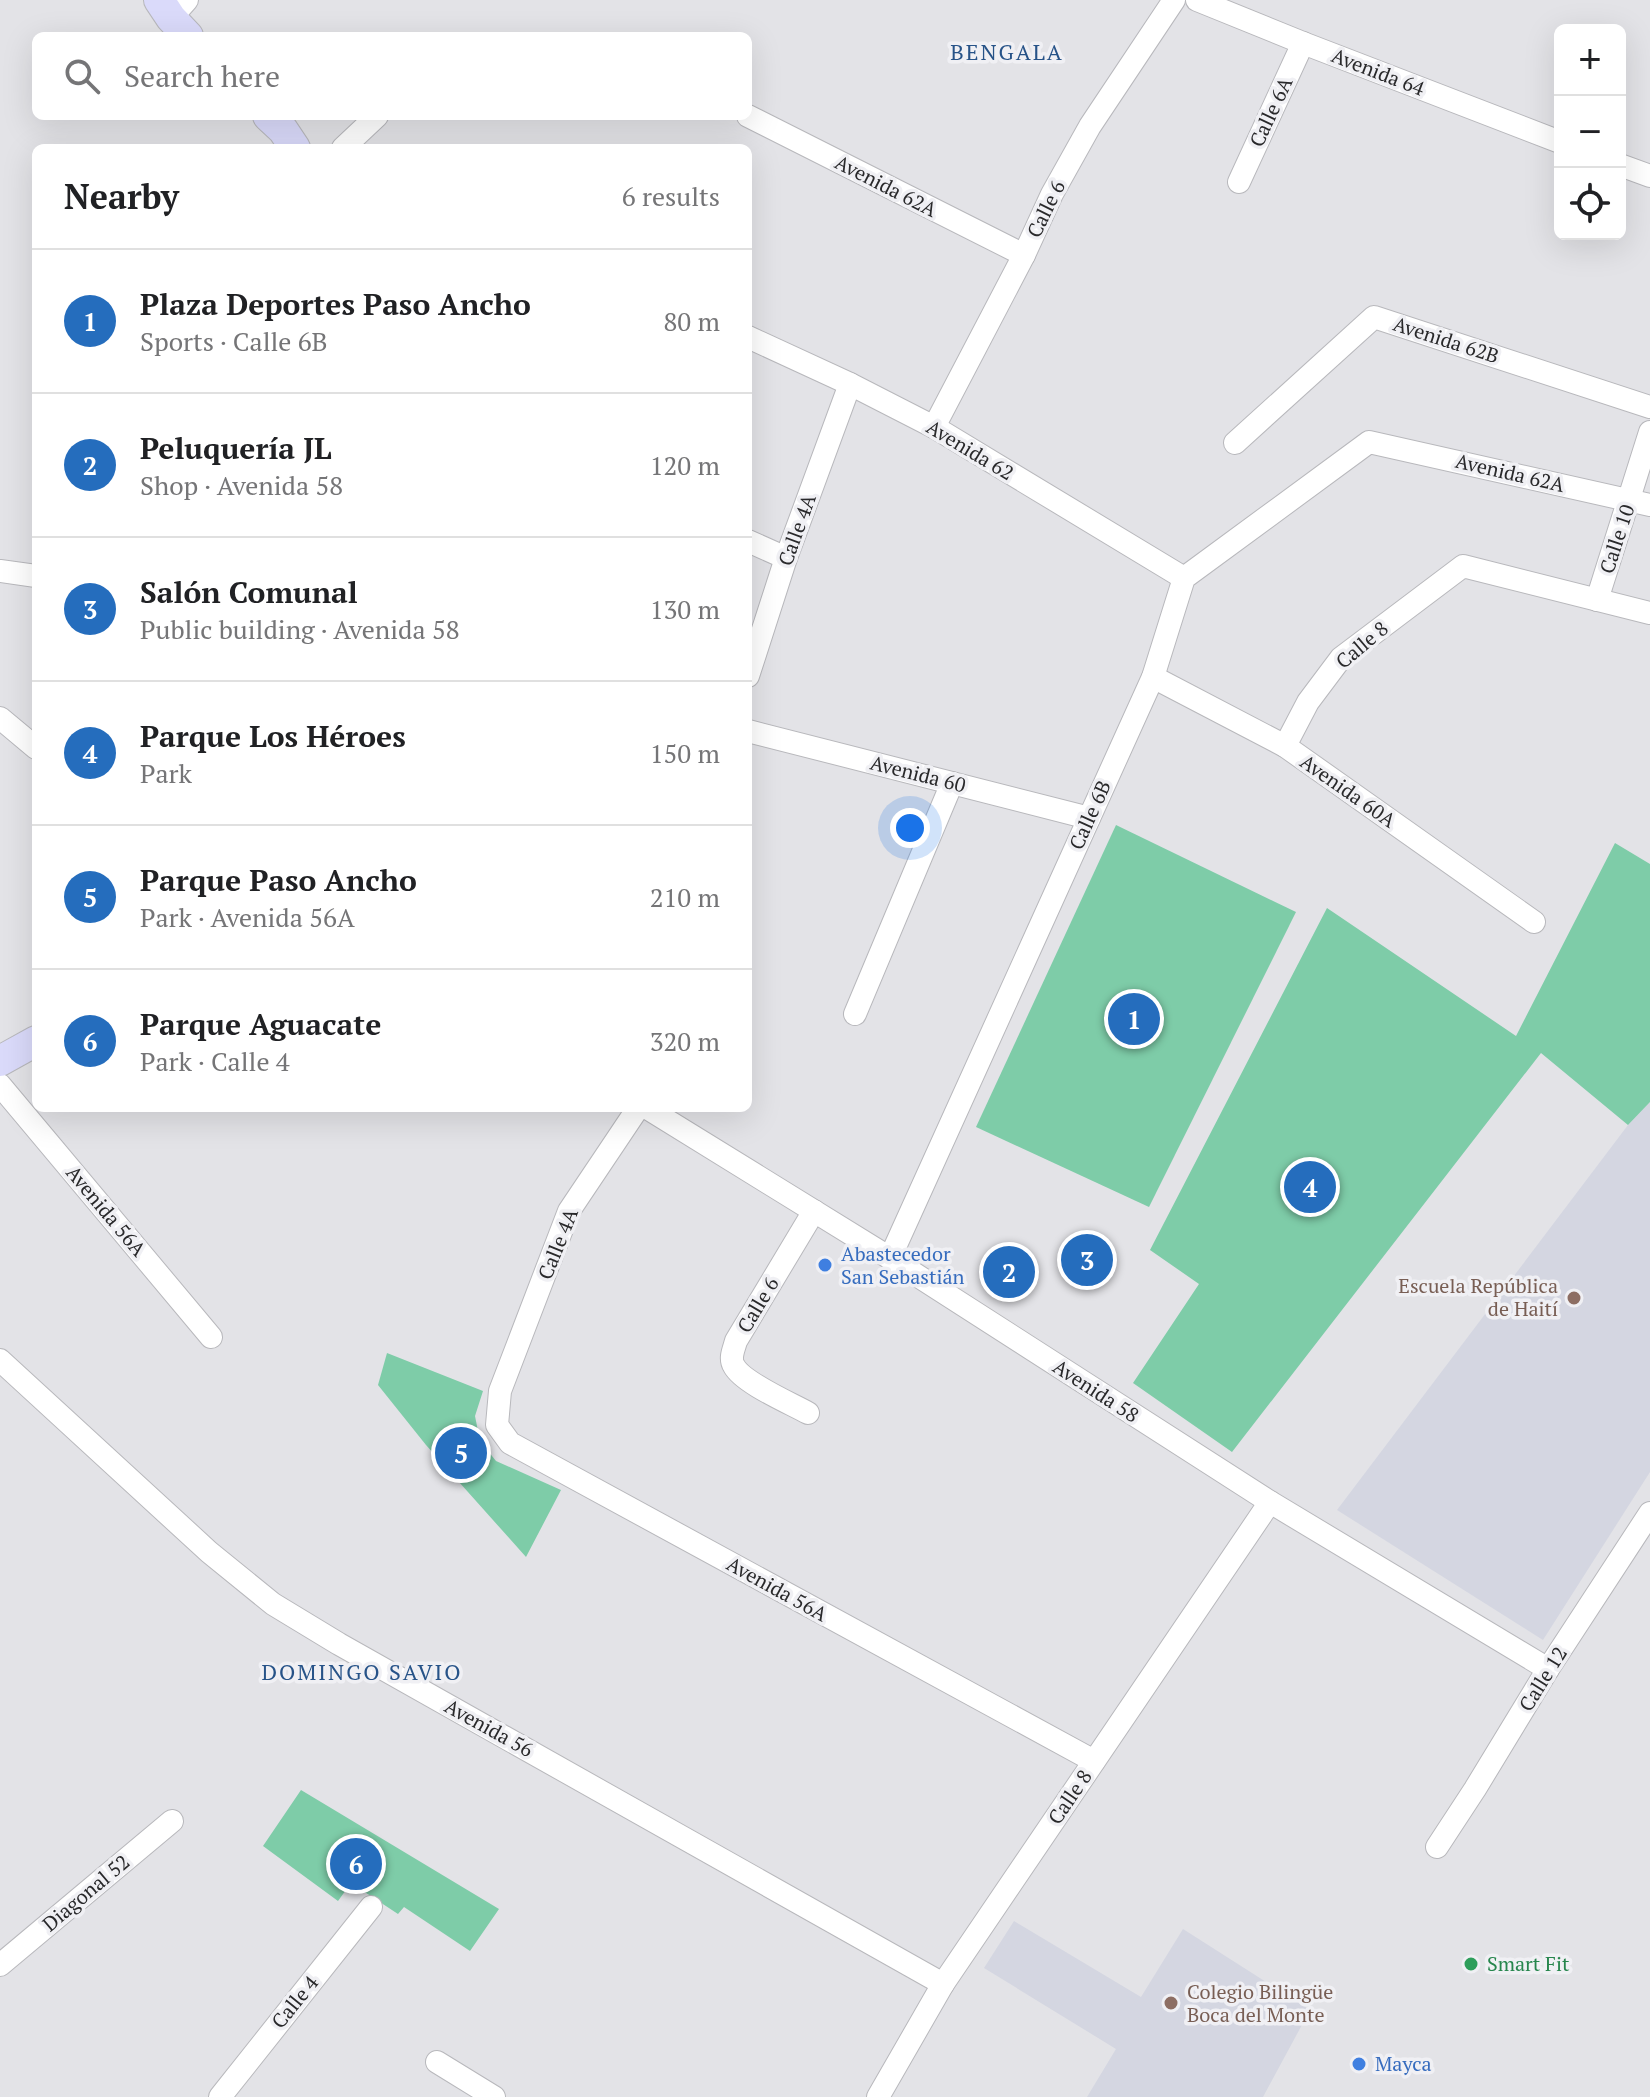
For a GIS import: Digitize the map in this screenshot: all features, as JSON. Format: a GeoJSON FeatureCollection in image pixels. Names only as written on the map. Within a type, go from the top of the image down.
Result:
{"type":"FeatureCollection","features":[{"type":"Feature","properties":{"kind":"main road"},"geometry":{"type":"LineString","coordinates":[[272,120],[292,144]]}},
{"type":"Feature","properties":{"kind":"main road"},"geometry":{"type":"LineString","coordinates":[[0,1061],[32,1043]]}},
{"type":"Feature","properties":{"kind":"street","name":"Calle 6"},"geometry":{"type":"LineString","coordinates":[[934,427],[1024,255],[1052,194],[1090,126],[1174,0]]}},
{"type":"Feature","properties":{"kind":"street","name":"Avenida 64"},"geometry":{"type":"LineString","coordinates":[[1197,0],[1554,140]]}},
{"type":"Feature","properties":{"kind":"street","name":"Calle 6A"},"geometry":{"type":"LineString","coordinates":[[1239,182],[1303,43]]}},
{"type":"Feature","properties":{"kind":"street","name":"Avenida 62A"},"geometry":{"type":"LineString","coordinates":[[752,118],[1024,255]]}},
{"type":"Feature","properties":{"kind":"street"},"geometry":{"type":"LineString","coordinates":[[347,144],[373,120]]}},
{"type":"Feature","properties":{"kind":"street"},"geometry":{"type":"LineString","coordinates":[[1626,167],[1650,176]]}},
{"type":"Feature","properties":{"kind":"street","name":"Avenida 62B"},"geometry":{"type":"LineString","coordinates":[[1235,443],[1374,317],[1650,407]]}},
{"type":"Feature","properties":{"kind":"street","name":"Avenida 62"},"geometry":{"type":"LineString","coordinates":[[752,339],[934,427],[1184,578]]}},
{"type":"Feature","properties":{"kind":"street","name":"Calle 4A"},"geometry":{"type":"LineString","coordinates":[[752,664],[786,558],[850,384]]}},
{"type":"Feature","properties":{"kind":"street","name":"Calle 10"},"geometry":{"type":"LineString","coordinates":[[1597,600],[1639,503],[1650,432]]}},
{"type":"Feature","properties":{"kind":"street","name":"Avenida 62A"},"geometry":{"type":"LineString","coordinates":[[1184,578],[1369,442],[1639,503]]}},
{"type":"Feature","properties":{"kind":"street"},"geometry":{"type":"LineString","coordinates":[[752,543],[786,558]]}},
{"type":"Feature","properties":{"kind":"street","name":"Calle 8"},"geometry":{"type":"LineString","coordinates":[[1285,746],[1308,702],[1341,658],[1463,566],[1597,600]]}},
{"type":"Feature","properties":{"kind":"street"},"geometry":{"type":"LineString","coordinates":[[0,571],[32,575]]}},
{"type":"Feature","properties":{"kind":"street","name":"Calle 6B"},"geometry":{"type":"LineString","coordinates":[[890,1258],[1153,677],[1184,578]]}},
{"type":"Feature","properties":{"kind":"street"},"geometry":{"type":"LineString","coordinates":[[1597,600],[1650,613]]}},
{"type":"Feature","properties":{"kind":"street","name":"Avenida 60A"},"geometry":{"type":"LineString","coordinates":[[1153,677],[1285,746],[1534,922]]}},
{"type":"Feature","properties":{"kind":"street"},"geometry":{"type":"LineString","coordinates":[[0,718],[32,745]]}},
{"type":"Feature","properties":{"kind":"street","name":"Avenida 60"},"geometry":{"type":"LineString","coordinates":[[752,732],[1089,818]]}},
{"type":"Feature","properties":{"kind":"street"},"geometry":{"type":"LineString","coordinates":[[855,1014],[952,783]]}},
{"type":"Feature","properties":{"kind":"street","name":"Avenida 56A"},"geometry":{"type":"LineString","coordinates":[[0,1085],[211,1337]]}},
{"type":"Feature","properties":{"kind":"street","name":"Calle 4A"},"geometry":{"type":"LineString","coordinates":[[500,1391],[569,1211],[635,1112]]}},
{"type":"Feature","properties":{"kind":"street","name":"Avenida 58"},"geometry":{"type":"LineString","coordinates":[[653,1112],[890,1258],[1270,1502],[1548,1669]]}},
{"type":"Feature","properties":{"kind":"street","name":"Calle 6"},"geometry":{"type":"LineString","coordinates":[[808,1413],[747,1380],[734,1366],[731,1357],[736,1341],[814,1211]]}},
{"type":"Feature","properties":{"kind":"street","name":"Avenida 56"},"geometry":{"type":"LineString","coordinates":[[0,1360],[209,1552],[273,1604],[943,1984]]}},
{"type":"Feature","properties":{"kind":"street","name":"Avenida 56A"},"geometry":{"type":"LineString","coordinates":[[500,1391],[497,1425],[510,1443],[1094,1761]]}},
{"type":"Feature","properties":{"kind":"street","name":"Calle 8"},"geometry":{"type":"LineString","coordinates":[[878,2097],[943,1984],[1270,1502]]}},
{"type":"Feature","properties":{"kind":"street","name":"Calle 12"},"geometry":{"type":"LineString","coordinates":[[1437,1847],[1650,1513]]}},
{"type":"Feature","properties":{"kind":"street","name":"Diagonal 52"},"geometry":{"type":"LineString","coordinates":[[0,1965],[172,1821]]}},
{"type":"Feature","properties":{"kind":"street","name":"Calle 4"},"geometry":{"type":"LineString","coordinates":[[220,2097],[371,1907]]}},
{"type":"Feature","properties":{"kind":"street"},"geometry":{"type":"LineString","coordinates":[[437,2062],[494,2097]]}},
{"type":"Feature","properties":{"kind":"shaded area","name":"Escuela República de Haití"},"geometry":{"type":"Polygon","coordinates":[[[1650,1102],[1650,1472],[1543,1640],[1337,1510],[1628,1125],[1650,1102]]]}},
{"type":"Feature","properties":{"kind":"shaded area","name":"Colegio Bilingüe Boca del Monte"},"geometry":{"type":"Polygon","coordinates":[[[1014,1921],[1141,1997],[1183,1929],[1310,2010],[1263,2097],[1087,2097],[1116,2049],[984,1968],[1014,1921]]]}},
{"type":"Feature","properties":{"kind":"green space"},"geometry":{"type":"Polygon","coordinates":[[[1116,825],[1296,912],[1149,1207],[976,1127],[1116,825]]]}},
{"type":"Feature","properties":{"kind":"green space"},"geometry":{"type":"Polygon","coordinates":[[[1615,843],[1650,864],[1650,1102],[1628,1125],[1541,1053],[1232,1452],[1133,1383],[1199,1284],[1150,1250],[1327,908],[1516,1036],[1615,843]]]}},
{"type":"Feature","properties":{"kind":"green space"},"geometry":{"type":"Polygon","coordinates":[[[387,1353],[483,1391],[475,1416],[480,1441],[496,1461],[561,1490],[526,1557],[426,1445],[378,1385],[387,1353]]]}},
{"type":"Feature","properties":{"kind":"green space"},"geometry":{"type":"Polygon","coordinates":[[[301,1790],[499,1909],[470,1951],[404,1907],[398,1914],[351,1883],[338,1901],[263,1846],[301,1790]]]}},
{"type":"Feature","properties":{"kind":"place","name":"Plaza Deportes Paso Ancho"},"geometry":{"type":"Point","coordinates":[1134,1019]}},
{"type":"Feature","properties":{"kind":"place","name":"Parque Los Héroes"},"geometry":{"type":"Point","coordinates":[1310,1187]}},
{"type":"Feature","properties":{"kind":"place","name":"Salón Comunal"},"geometry":{"type":"Point","coordinates":[1087,1260]}},
{"type":"Feature","properties":{"kind":"place","name":"Abastecedor San Sebastián"},"geometry":{"type":"Point","coordinates":[825,1265]}},
{"type":"Feature","properties":{"kind":"place","name":"Peluquería JL"},"geometry":{"type":"Point","coordinates":[1009,1272]}},
{"type":"Feature","properties":{"kind":"place","name":"Escuela República de Haití"},"geometry":{"type":"Point","coordinates":[1574,1298]}},
{"type":"Feature","properties":{"kind":"place","name":"Parque Paso Ancho"},"geometry":{"type":"Point","coordinates":[461,1453]}},
{"type":"Feature","properties":{"kind":"place","name":"Parque Aguacate"},"geometry":{"type":"Point","coordinates":[356,1864]}},
{"type":"Feature","properties":{"kind":"place","name":"Smart Fit"},"geometry":{"type":"Point","coordinates":[1471,1964]}},
{"type":"Feature","properties":{"kind":"place","name":"Colegio Bilingüe Boca del Monte"},"geometry":{"type":"Point","coordinates":[1171,2003]}},
{"type":"Feature","properties":{"kind":"place","name":"Mayca"},"geometry":{"type":"Point","coordinates":[1359,2064]}},
{"type":"Feature","properties":{"kind":"district","name":"BENGALA"},"geometry":{"type":"Point","coordinates":[1007,52]}},
{"type":"Feature","properties":{"kind":"district","name":"DOMINGO SAVIO"},"geometry":{"type":"Point","coordinates":[362,1672]}}]}
